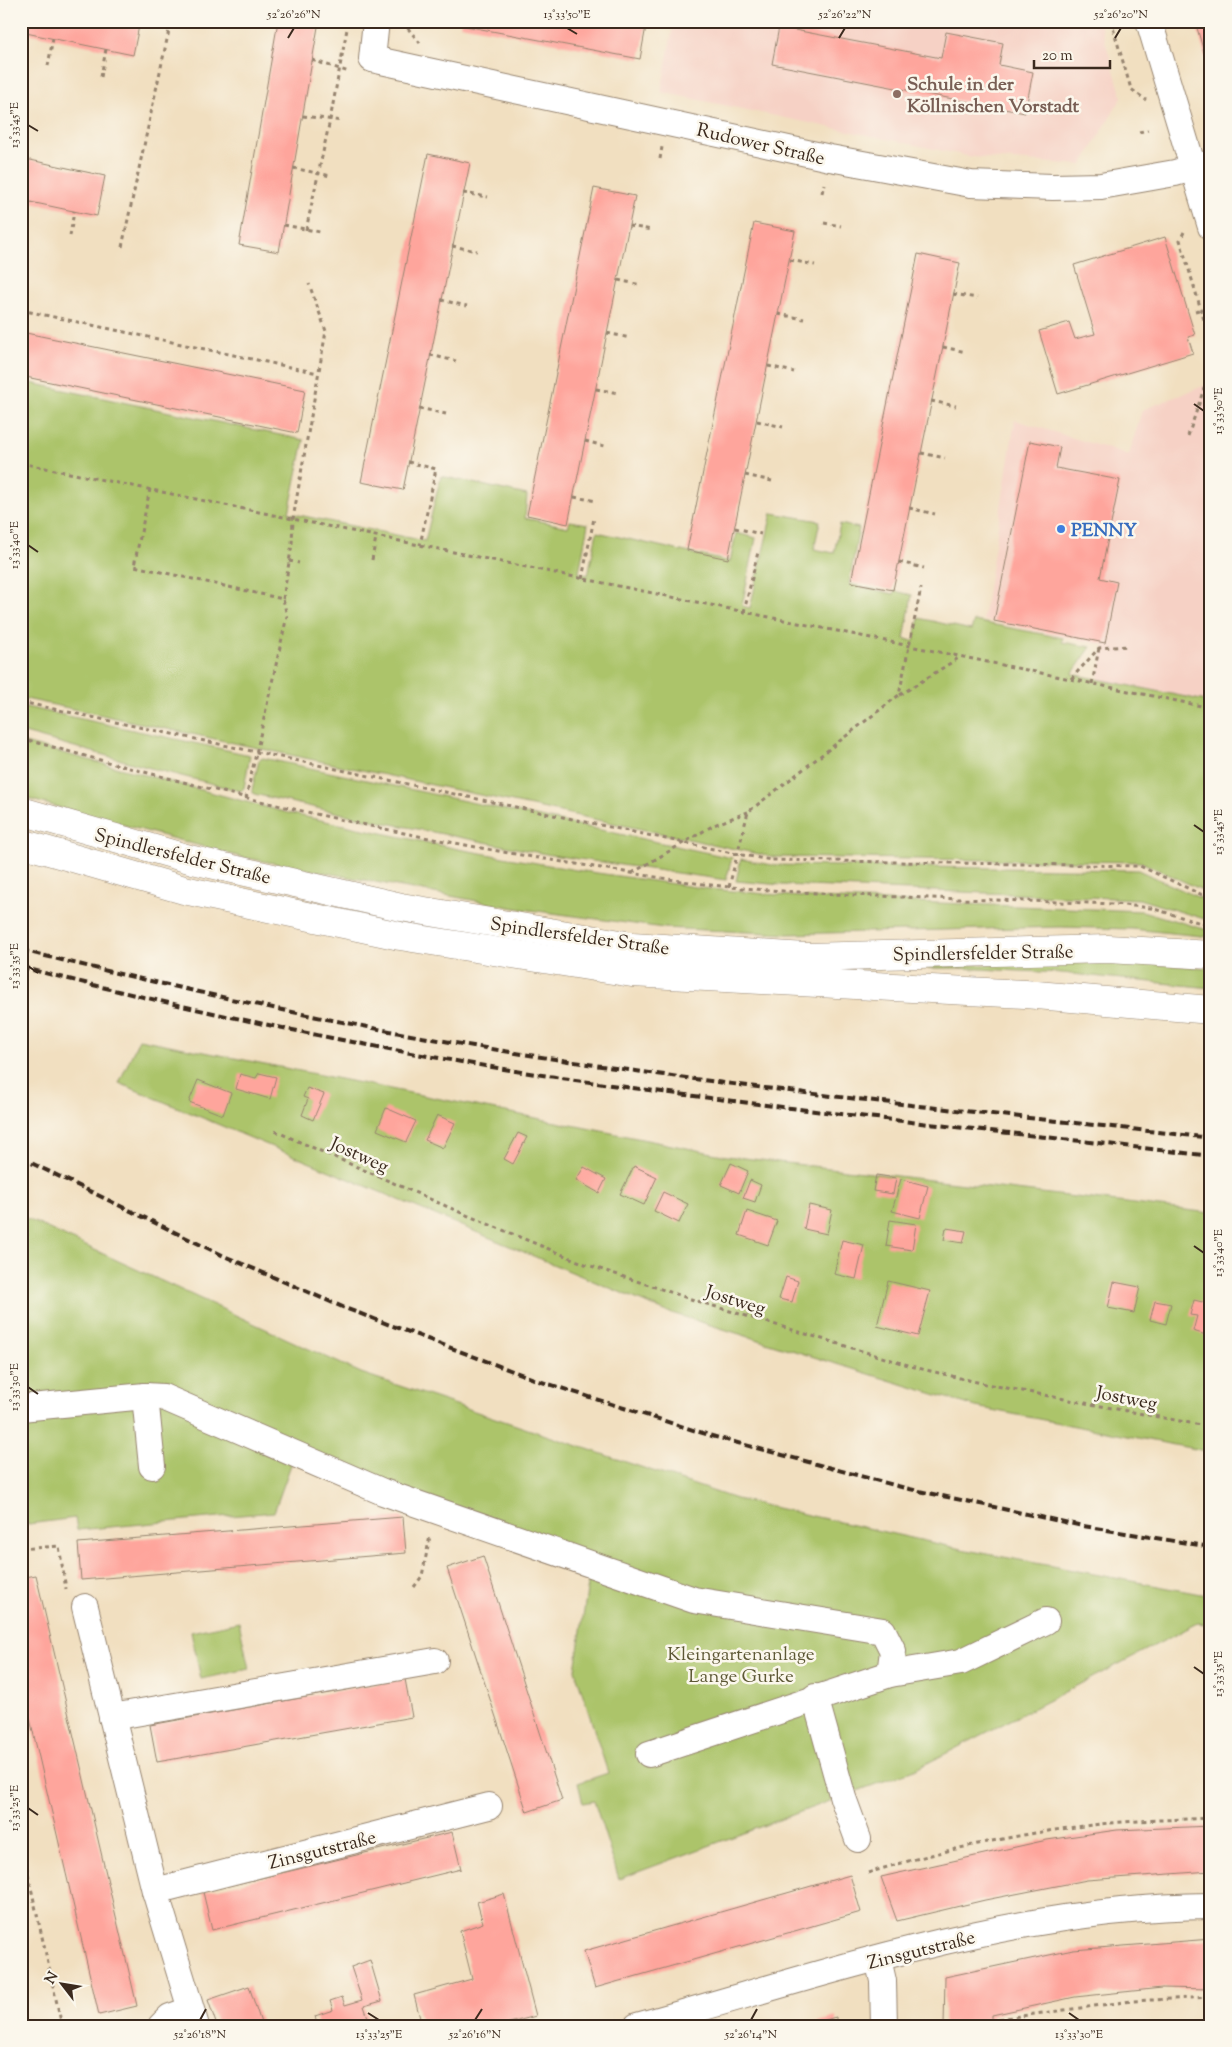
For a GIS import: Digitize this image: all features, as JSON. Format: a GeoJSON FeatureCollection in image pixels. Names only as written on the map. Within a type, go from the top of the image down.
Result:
{"type":"FeatureCollection","features":[{"type":"Feature","properties":{"kind":"highway","name":"Spindlersfelder Straße"},"geometry":{"type":"LineString","coordinates":[[21,811],[193,860],[401,907],[632,946],[806,957],[1108,949],[1211,955]]}},
{"type":"Feature","properties":{"kind":"highway","name":"Spindlersfelder Straße"},"geometry":{"type":"LineString","coordinates":[[21,843],[184,890],[400,936],[632,973],[1025,994],[1211,1010]]}},
{"type":"Feature","properties":{"kind":"street","name":"Rudower Straße"},"geometry":{"type":"LineString","coordinates":[[376,21],[372,59],[847,162],[971,184],[1054,187],[1101,186],[1201,166]]}},
{"type":"Feature","properties":{"kind":"street"},"geometry":{"type":"LineString","coordinates":[[1150,21],[1201,166],[1211,227]]}},
{"type":"Feature","properties":{"kind":"street"},"geometry":{"type":"LineString","coordinates":[[146,1396],[152,1466]]}},
{"type":"Feature","properties":{"kind":"street"},"geometry":{"type":"LineString","coordinates":[[21,1408],[146,1396],[163,1397],[383,1492],[694,1600],[883,1631],[893,1651],[890,1674]]}},
{"type":"Feature","properties":{"kind":"street"},"geometry":{"type":"LineString","coordinates":[[85,1607],[155,1891],[193,2018],[170,2017],[161,2026]]}},
{"type":"Feature","properties":{"kind":"street"},"geometry":{"type":"LineString","coordinates":[[649,1754],[815,1697],[890,1674],[961,1662],[1046,1621]]}},
{"type":"Feature","properties":{"kind":"street"},"geometry":{"type":"LineString","coordinates":[[112,1717],[435,1660]]}},
{"type":"Feature","properties":{"kind":"street"},"geometry":{"type":"LineString","coordinates":[[815,1697],[843,1798],[858,1839]]}},
{"type":"Feature","properties":{"kind":"street","name":"Zinsgutstraße"},"geometry":{"type":"LineString","coordinates":[[155,1891],[489,1806]]}},
{"type":"Feature","properties":{"kind":"street","name":"Zinsgutstraße"},"geometry":{"type":"LineString","coordinates":[[637,2026],[878,1959],[1015,1925],[1118,1911],[1211,1906]]}},
{"type":"Feature","properties":{"kind":"street"},"geometry":{"type":"LineString","coordinates":[[878,1959],[883,1981],[884,2026]]}},
{"type":"Feature","properties":{"kind":"path"},"geometry":{"type":"LineString","coordinates":[[122,247],[171,21]]}},
{"type":"Feature","properties":{"kind":"path"},"geometry":{"type":"LineString","coordinates":[[306,230],[330,120],[348,21]]}},
{"type":"Feature","properties":{"kind":"path"},"geometry":{"type":"LineString","coordinates":[[1111,21],[1131,89],[1146,101]]}},
{"type":"Feature","properties":{"kind":"path"},"geometry":{"type":"LineString","coordinates":[[405,22],[425,48]]}},
{"type":"Feature","properties":{"kind":"path"},"geometry":{"type":"LineString","coordinates":[[48,66],[53,38]]}},
{"type":"Feature","properties":{"kind":"path"},"geometry":{"type":"LineString","coordinates":[[100,77],[106,49]]}},
{"type":"Feature","properties":{"kind":"path"},"geometry":{"type":"LineString","coordinates":[[312,60],[340,67],[354,74]]}},
{"type":"Feature","properties":{"kind":"path"},"geometry":{"type":"LineString","coordinates":[[303,116],[342,121]]}},
{"type":"Feature","properties":{"kind":"path"},"geometry":{"type":"LineString","coordinates":[[1139,132],[1148,130]]}},
{"type":"Feature","properties":{"kind":"path"},"geometry":{"type":"LineString","coordinates":[[293,168],[332,176]]}},
{"type":"Feature","properties":{"kind":"path"},"geometry":{"type":"LineString","coordinates":[[464,193],[488,197]]}},
{"type":"Feature","properties":{"kind":"path"},"geometry":{"type":"LineString","coordinates":[[70,236],[74,211]]}},
{"type":"Feature","properties":{"kind":"path"},"geometry":{"type":"LineString","coordinates":[[824,222],[841,226]]}},
{"type":"Feature","properties":{"kind":"path"},"geometry":{"type":"LineString","coordinates":[[284,225],[320,232]]}},
{"type":"Feature","properties":{"kind":"path"},"geometry":{"type":"LineString","coordinates":[[629,226],[652,230]]}},
{"type":"Feature","properties":{"kind":"path"},"geometry":{"type":"LineString","coordinates":[[452,246],[477,251]]}},
{"type":"Feature","properties":{"kind":"path"},"geometry":{"type":"LineString","coordinates":[[790,260],[816,265]]}},
{"type":"Feature","properties":{"kind":"path"},"geometry":{"type":"LineString","coordinates":[[618,280],[641,285]]}},
{"type":"Feature","properties":{"kind":"path"},"geometry":{"type":"LineString","coordinates":[[246,798],[287,616],[283,599],[293,519],[326,331],[309,284]]}},
{"type":"Feature","properties":{"kind":"path"},"geometry":{"type":"LineString","coordinates":[[954,294],[977,298]]}},
{"type":"Feature","properties":{"kind":"path"},"geometry":{"type":"LineString","coordinates":[[442,300],[467,306]]}},
{"type":"Feature","properties":{"kind":"path"},"geometry":{"type":"LineString","coordinates":[[1196,311],[1211,306]]}},
{"type":"Feature","properties":{"kind":"path"},"geometry":{"type":"LineString","coordinates":[[21,310],[318,373]]}},
{"type":"Feature","properties":{"kind":"path"},"geometry":{"type":"LineString","coordinates":[[778,314],[804,319]]}},
{"type":"Feature","properties":{"kind":"path"},"geometry":{"type":"LineString","coordinates":[[608,333],[630,338]]}},
{"type":"Feature","properties":{"kind":"path"},"geometry":{"type":"LineString","coordinates":[[943,347],[966,352]]}},
{"type":"Feature","properties":{"kind":"path"},"geometry":{"type":"LineString","coordinates":[[430,355],[456,361]]}},
{"type":"Feature","properties":{"kind":"path"},"geometry":{"type":"LineString","coordinates":[[768,366],[794,372]]}},
{"type":"Feature","properties":{"kind":"path"},"geometry":{"type":"LineString","coordinates":[[1188,436],[1208,378]]}},
{"type":"Feature","properties":{"kind":"path"},"geometry":{"type":"LineString","coordinates":[[596,389],[619,393]]}},
{"type":"Feature","properties":{"kind":"path"},"geometry":{"type":"LineString","coordinates":[[932,401],[956,406]]}},
{"type":"Feature","properties":{"kind":"path"},"geometry":{"type":"LineString","coordinates":[[419,408],[446,414]]}},
{"type":"Feature","properties":{"kind":"path"},"geometry":{"type":"LineString","coordinates":[[757,421],[783,427]]}},
{"type":"Feature","properties":{"kind":"path"},"geometry":{"type":"LineString","coordinates":[[585,441],[608,446]]}},
{"type":"Feature","properties":{"kind":"path"},"geometry":{"type":"LineString","coordinates":[[921,453],[945,458]]}},
{"type":"Feature","properties":{"kind":"path"},"geometry":{"type":"LineString","coordinates":[[408,462],[436,469],[420,546]]}},
{"type":"Feature","properties":{"kind":"path"},"geometry":{"type":"LineString","coordinates":[[21,464],[1211,708]]}},
{"type":"Feature","properties":{"kind":"path"},"geometry":{"type":"LineString","coordinates":[[746,475],[772,481]]}},
{"type":"Feature","properties":{"kind":"path"},"geometry":{"type":"LineString","coordinates":[[150,489],[134,566],[283,599]]}},
{"type":"Feature","properties":{"kind":"path"},"geometry":{"type":"LineString","coordinates":[[574,497],[597,501]]}},
{"type":"Feature","properties":{"kind":"path"},"geometry":{"type":"LineString","coordinates":[[909,508],[935,514]]}},
{"type":"Feature","properties":{"kind":"path"},"geometry":{"type":"LineString","coordinates":[[582,579],[594,518]]}},
{"type":"Feature","properties":{"kind":"path"},"geometry":{"type":"LineString","coordinates":[[735,528],[761,534]]}},
{"type":"Feature","properties":{"kind":"path"},"geometry":{"type":"LineString","coordinates":[[372,560],[376,536]]}},
{"type":"Feature","properties":{"kind":"path"},"geometry":{"type":"LineString","coordinates":[[744,612],[758,552]]}},
{"type":"Feature","properties":{"kind":"path"},"geometry":{"type":"LineString","coordinates":[[289,561],[298,563]]}},
{"type":"Feature","properties":{"kind":"path"},"geometry":{"type":"LineString","coordinates":[[899,562],[924,568]]}},
{"type":"Feature","properties":{"kind":"path"},"geometry":{"type":"LineString","coordinates":[[899,695],[920,588]]}},
{"type":"Feature","properties":{"kind":"path"},"geometry":{"type":"LineString","coordinates":[[1070,679],[1100,648],[1128,646]]}},
{"type":"Feature","properties":{"kind":"path"},"geometry":{"type":"LineString","coordinates":[[1092,684],[1100,648]]}},
{"type":"Feature","properties":{"kind":"path"},"geometry":{"type":"LineString","coordinates":[[632,873],[714,825],[748,812],[899,695],[960,657]]}},
{"type":"Feature","properties":{"kind":"path"},"geometry":{"type":"LineString","coordinates":[[21,702],[256,753],[476,797],[684,843],[772,860],[1140,866],[1211,899]]}},
{"type":"Feature","properties":{"kind":"path"},"geometry":{"type":"LineString","coordinates":[[21,738],[246,798],[509,854],[729,887],[1115,904],[1151,908],[1211,926]]}},
{"type":"Feature","properties":{"kind":"path"},"geometry":{"type":"LineString","coordinates":[[729,887],[748,812]]}},
{"type":"Feature","properties":{"kind":"path","name":"Jostweg"},"geometry":{"type":"LineString","coordinates":[[274,1131],[584,1264],[697,1301],[918,1368],[981,1383],[1211,1427]]}},
{"type":"Feature","properties":{"kind":"path"},"geometry":{"type":"LineString","coordinates":[[414,1587],[422,1576],[436,1509]]}},
{"type":"Feature","properties":{"kind":"path"},"geometry":{"type":"LineString","coordinates":[[21,1549],[59,1546],[67,1599],[85,1607]]}},
{"type":"Feature","properties":{"kind":"path"},"geometry":{"type":"LineString","coordinates":[[868,1872],[977,1844],[1030,1834],[1094,1824],[1211,1818]]}},
{"type":"Feature","properties":{"kind":"path"},"geometry":{"type":"LineString","coordinates":[[21,1843],[62,2026]]}},
{"type":"Feature","properties":{"kind":"path"},"geometry":{"type":"LineString","coordinates":[[998,2026],[998,2019],[1085,2007],[1132,2001],[1211,1997]]}},
{"type":"Feature","properties":{"kind":"shaded area","name":"Schule in der Köllnischen Vorstadt"},"geometry":{"type":"Polygon","coordinates":[[[674,21],[1099,21],[1122,97],[1082,165],[973,157],[661,92],[674,21]]]}},
{"type":"Feature","properties":{"kind":"shaded area"},"geometry":{"type":"Polygon","coordinates":[[[1211,383],[1211,702],[1098,679],[1104,645],[983,620],[1015,420],[1129,455],[1142,410],[1211,383]]]}},
{"type":"Feature","properties":{"kind":"green space"},"geometry":{"type":"Polygon","coordinates":[[[21,381],[304,440],[289,513],[425,541],[441,476],[527,495],[525,518],[568,527],[570,521],[588,524],[579,573],[588,575],[597,532],[730,562],[736,533],[756,538],[742,606],[750,608],[772,513],[820,521],[814,549],[834,553],[840,524],[859,528],[849,584],[894,594],[895,591],[912,595],[904,639],[914,641],[919,618],[971,630],[974,621],[1063,638],[1062,642],[1091,647],[1072,674],[1211,702],[1211,894],[1141,862],[773,857],[21,698],[21,381]]]}},
{"type":"Feature","properties":{"kind":"green space"},"geometry":{"type":"Polygon","coordinates":[[[21,706],[250,755],[244,788],[241,791],[21,732],[21,706]]]}},
{"type":"Feature","properties":{"kind":"green space"},"geometry":{"type":"Polygon","coordinates":[[[21,742],[292,814],[458,849],[576,870],[709,889],[812,898],[1142,911],[1211,931],[1211,937],[1132,929],[1061,927],[788,934],[664,928],[515,908],[241,857],[21,797],[21,742]]]}},
{"type":"Feature","properties":{"kind":"green space"},"geometry":{"type":"Polygon","coordinates":[[[263,758],[732,858],[726,880],[551,855],[366,819],[254,794],[252,790],[259,760],[263,758]]]}},
{"type":"Feature","properties":{"kind":"green space"},"geometry":{"type":"Polygon","coordinates":[[[741,859],[772,865],[1138,870],[1211,903],[1211,921],[1139,899],[782,885],[736,881],[741,859]]]}},
{"type":"Feature","properties":{"kind":"green space"},"geometry":{"type":"Polygon","coordinates":[[[1122,962],[1211,968],[1211,988],[1062,973],[958,968],[766,969],[1122,962]]]}},
{"type":"Feature","properties":{"kind":"green space"},"geometry":{"type":"Polygon","coordinates":[[[139,1039],[727,1156],[1211,1213],[1211,1452],[976,1407],[665,1311],[119,1083],[139,1039]]]}},
{"type":"Feature","properties":{"kind":"green space","name":"Kleingartenanlage Lange Gurke"},"geometry":{"type":"Polygon","coordinates":[[[21,1216],[361,1373],[736,1499],[961,1549],[1211,1596],[1211,1625],[1198,1623],[914,1770],[619,1879],[594,1801],[583,1803],[578,1783],[608,1773],[575,1670],[590,1571],[293,1459],[274,1512],[77,1530],[75,1518],[21,1525],[21,1216]]]}},
{"type":"Feature","properties":{"kind":"green space"},"geometry":{"type":"Polygon","coordinates":[[[239,1622],[249,1669],[201,1679],[191,1632],[239,1622]]]}},
{"type":"Feature","properties":{"kind":"building"},"geometry":{"type":"Polygon","coordinates":[[[21,21],[140,21],[133,55],[21,32],[21,21]]]}},
{"type":"Feature","properties":{"kind":"building"},"geometry":{"type":"Polygon","coordinates":[[[278,21],[319,21],[279,252],[239,245],[278,21]]]}},
{"type":"Feature","properties":{"kind":"building"},"geometry":{"type":"Polygon","coordinates":[[[461,21],[647,21],[640,59],[460,25],[461,21]]]}},
{"type":"Feature","properties":{"kind":"building"},"geometry":{"type":"Polygon","coordinates":[[[1195,21],[1211,21],[1211,73],[1210,73],[1195,21]]]}},
{"type":"Feature","properties":{"kind":"building"},"geometry":{"type":"Polygon","coordinates":[[[779,27],[941,58],[946,32],[1003,43],[999,65],[1033,72],[1025,113],[772,64],[779,27]]]}},
{"type":"Feature","properties":{"kind":"building"},"geometry":{"type":"Polygon","coordinates":[[[428,154],[470,163],[403,490],[361,482],[428,154]]]}},
{"type":"Feature","properties":{"kind":"building"},"geometry":{"type":"Polygon","coordinates":[[[21,158],[105,176],[97,216],[21,200],[21,158]]]}},
{"type":"Feature","properties":{"kind":"building"},"geometry":{"type":"Polygon","coordinates":[[[594,188],[635,196],[568,524],[527,515],[594,188]]]}},
{"type":"Feature","properties":{"kind":"building"},"geometry":{"type":"Polygon","coordinates":[[[754,223],[795,231],[728,559],[687,550],[754,223]]]}},
{"type":"Feature","properties":{"kind":"building"},"geometry":{"type":"Polygon","coordinates":[[[1165,237],[1195,335],[1188,337],[1193,353],[1058,394],[1039,331],[1069,322],[1075,339],[1095,334],[1074,265],[1165,237]]]}},
{"type":"Feature","properties":{"kind":"building"},"geometry":{"type":"Polygon","coordinates":[[[918,254],[960,263],[893,590],[851,582],[918,254]]]}},
{"type":"Feature","properties":{"kind":"building"},"geometry":{"type":"Polygon","coordinates":[[[21,332],[305,390],[297,433],[21,376],[21,332]]]}},
{"type":"Feature","properties":{"kind":"building","name":"PENNY"},"geometry":{"type":"Polygon","coordinates":[[[1030,441],[1060,447],[1056,468],[1120,480],[1100,578],[1117,582],[1105,643],[994,621],[1030,441]]]}},
{"type":"Feature","properties":{"kind":"building"},"geometry":{"type":"Polygon","coordinates":[[[259,1073],[276,1077],[270,1099],[236,1089],[240,1074],[256,1078],[259,1073]]]}},
{"type":"Feature","properties":{"kind":"building"},"geometry":{"type":"Polygon","coordinates":[[[198,1080],[231,1093],[223,1115],[189,1102],[198,1080]]]}},
{"type":"Feature","properties":{"kind":"building"},"geometry":{"type":"Polygon","coordinates":[[[307,1088],[324,1094],[313,1120],[302,1115],[308,1099],[303,1097],[307,1088]]]}},
{"type":"Feature","properties":{"kind":"building"},"geometry":{"type":"Polygon","coordinates":[[[386,1108],[416,1121],[406,1142],[377,1130],[386,1108]]]}},
{"type":"Feature","properties":{"kind":"building"},"geometry":{"type":"Polygon","coordinates":[[[437,1115],[455,1123],[443,1148],[425,1140],[437,1115]]]}},
{"type":"Feature","properties":{"kind":"building"},"geometry":{"type":"Polygon","coordinates":[[[518,1133],[527,1137],[513,1164],[504,1159],[518,1133]]]}},
{"type":"Feature","properties":{"kind":"building"},"geometry":{"type":"Polygon","coordinates":[[[731,1163],[748,1171],[739,1193],[721,1185],[731,1163]]]}},
{"type":"Feature","properties":{"kind":"building"},"geometry":{"type":"Polygon","coordinates":[[[634,1166],[657,1177],[644,1205],[620,1194],[634,1166]]]}},
{"type":"Feature","properties":{"kind":"building"},"geometry":{"type":"Polygon","coordinates":[[[584,1167],[606,1179],[599,1193],[576,1180],[584,1167]]]}},
{"type":"Feature","properties":{"kind":"building"},"geometry":{"type":"Polygon","coordinates":[[[876,1175],[896,1178],[893,1194],[873,1191],[876,1175]]]}},
{"type":"Feature","properties":{"kind":"building"},"geometry":{"type":"Polygon","coordinates":[[[901,1179],[928,1186],[920,1218],[892,1211],[901,1179]]]}},
{"type":"Feature","properties":{"kind":"building"},"geometry":{"type":"Polygon","coordinates":[[[750,1180],[761,1185],[755,1202],[743,1198],[750,1180]]]}},
{"type":"Feature","properties":{"kind":"building"},"geometry":{"type":"Polygon","coordinates":[[[663,1192],[688,1204],[679,1223],[654,1211],[663,1192]]]}},
{"type":"Feature","properties":{"kind":"building"},"geometry":{"type":"Polygon","coordinates":[[[809,1205],[832,1210],[827,1234],[804,1229],[809,1205]]]}},
{"type":"Feature","properties":{"kind":"building"},"geometry":{"type":"Polygon","coordinates":[[[747,1211],[777,1221],[768,1245],[739,1235],[747,1211]]]}},
{"type":"Feature","properties":{"kind":"building"},"geometry":{"type":"Polygon","coordinates":[[[890,1220],[916,1224],[912,1250],[886,1246],[890,1220]]]}},
{"type":"Feature","properties":{"kind":"building"},"geometry":{"type":"Polygon","coordinates":[[[946,1228],[966,1231],[963,1243],[944,1240],[946,1228]]]}},
{"type":"Feature","properties":{"kind":"building"},"geometry":{"type":"Polygon","coordinates":[[[842,1240],[864,1245],[856,1279],[834,1274],[842,1240]]]}},
{"type":"Feature","properties":{"kind":"building"},"geometry":{"type":"Polygon","coordinates":[[[786,1277],[798,1281],[792,1302],[779,1299],[786,1277]]]}},
{"type":"Feature","properties":{"kind":"building"},"geometry":{"type":"Polygon","coordinates":[[[888,1281],[930,1291],[918,1336],[877,1326],[888,1281]]]}},
{"type":"Feature","properties":{"kind":"building"},"geometry":{"type":"Polygon","coordinates":[[[1114,1282],[1140,1287],[1134,1313],[1108,1308],[1114,1282]]]}},
{"type":"Feature","properties":{"kind":"building"},"geometry":{"type":"Polygon","coordinates":[[[1194,1300],[1211,1304],[1211,1319],[1206,1335],[1193,1331],[1197,1316],[1190,1315],[1194,1300]]]}},
{"type":"Feature","properties":{"kind":"building"},"geometry":{"type":"Polygon","coordinates":[[[1155,1301],[1171,1304],[1166,1324],[1150,1320],[1155,1301]]]}},
{"type":"Feature","properties":{"kind":"building"},"geometry":{"type":"Polygon","coordinates":[[[403,1517],[406,1553],[81,1580],[78,1543],[403,1517]]]}},
{"type":"Feature","properties":{"kind":"building"},"geometry":{"type":"Polygon","coordinates":[[[483,1556],[562,1800],[527,1812],[447,1568],[483,1556]]]}},
{"type":"Feature","properties":{"kind":"building"},"geometry":{"type":"Polygon","coordinates":[[[36,1575],[137,2006],[99,2015],[21,1680],[21,1578],[36,1575]]]}},
{"type":"Feature","properties":{"kind":"building"},"geometry":{"type":"Polygon","coordinates":[[[405,1679],[412,1717],[157,1762],[150,1725],[405,1679]]]}},
{"type":"Feature","properties":{"kind":"building"},"geometry":{"type":"Polygon","coordinates":[[[1211,1826],[1211,1871],[1087,1880],[985,1900],[897,1921],[881,1877],[1047,1840],[1117,1830],[1211,1826]]]}},
{"type":"Feature","properties":{"kind":"building"},"geometry":{"type":"Polygon","coordinates":[[[452,1832],[461,1869],[212,1930],[203,1892],[452,1832]]]}},
{"type":"Feature","properties":{"kind":"building"},"geometry":{"type":"Polygon","coordinates":[[[850,1875],[861,1912],[595,1988],[584,1951],[850,1875]]]}},
{"type":"Feature","properties":{"kind":"building"},"geometry":{"type":"Polygon","coordinates":[[[504,1894],[536,2016],[498,2026],[422,2026],[414,1995],[472,1979],[460,1931],[483,1923],[477,1902],[504,1894]]]}},
{"type":"Feature","properties":{"kind":"building"},"geometry":{"type":"Polygon","coordinates":[[[1211,1939],[1211,1989],[1162,1988],[1075,1997],[992,2015],[992,2026],[944,2026],[945,1977],[1073,1950],[1211,1939]]]}},
{"type":"Feature","properties":{"kind":"building"},"geometry":{"type":"Polygon","coordinates":[[[370,1960],[382,2001],[364,2006],[371,2026],[318,2026],[315,2016],[333,2010],[330,2001],[342,1997],[345,2005],[362,2000],[351,1967],[370,1960]]]}},
{"type":"Feature","properties":{"kind":"building"},"geometry":{"type":"Polygon","coordinates":[[[249,1986],[262,2026],[217,2026],[208,2000],[249,1986]]]}},
{"type":"Feature","properties":{"kind":"building"},"geometry":{"type":"Polygon","coordinates":[[[836,2017],[836,2026],[807,2026],[807,2025],[836,2017]]]}},
{"type":"Feature","properties":{"kind":"railway"},"geometry":{"type":"LineString","coordinates":[[21,950],[287,1011],[488,1048],[719,1082],[1211,1138]]}},
{"type":"Feature","properties":{"kind":"railway"},"geometry":{"type":"LineString","coordinates":[[21,967],[286,1029],[420,1055],[555,1077],[883,1119],[1211,1156]]}},
{"type":"Feature","properties":{"kind":"railway"},"geometry":{"type":"LineString","coordinates":[[21,1158],[224,1256],[345,1308],[539,1381],[712,1436],[905,1488],[1083,1526],[1211,1547]]}},
{"type":"Feature","properties":{"kind":"place","name":"Schule in der Köllnischen Vorstadt"},"geometry":{"type":"Point","coordinates":[897,94]}},
{"type":"Feature","properties":{"kind":"place","name":"PENNY"},"geometry":{"type":"Point","coordinates":[1061,529]}}]}
